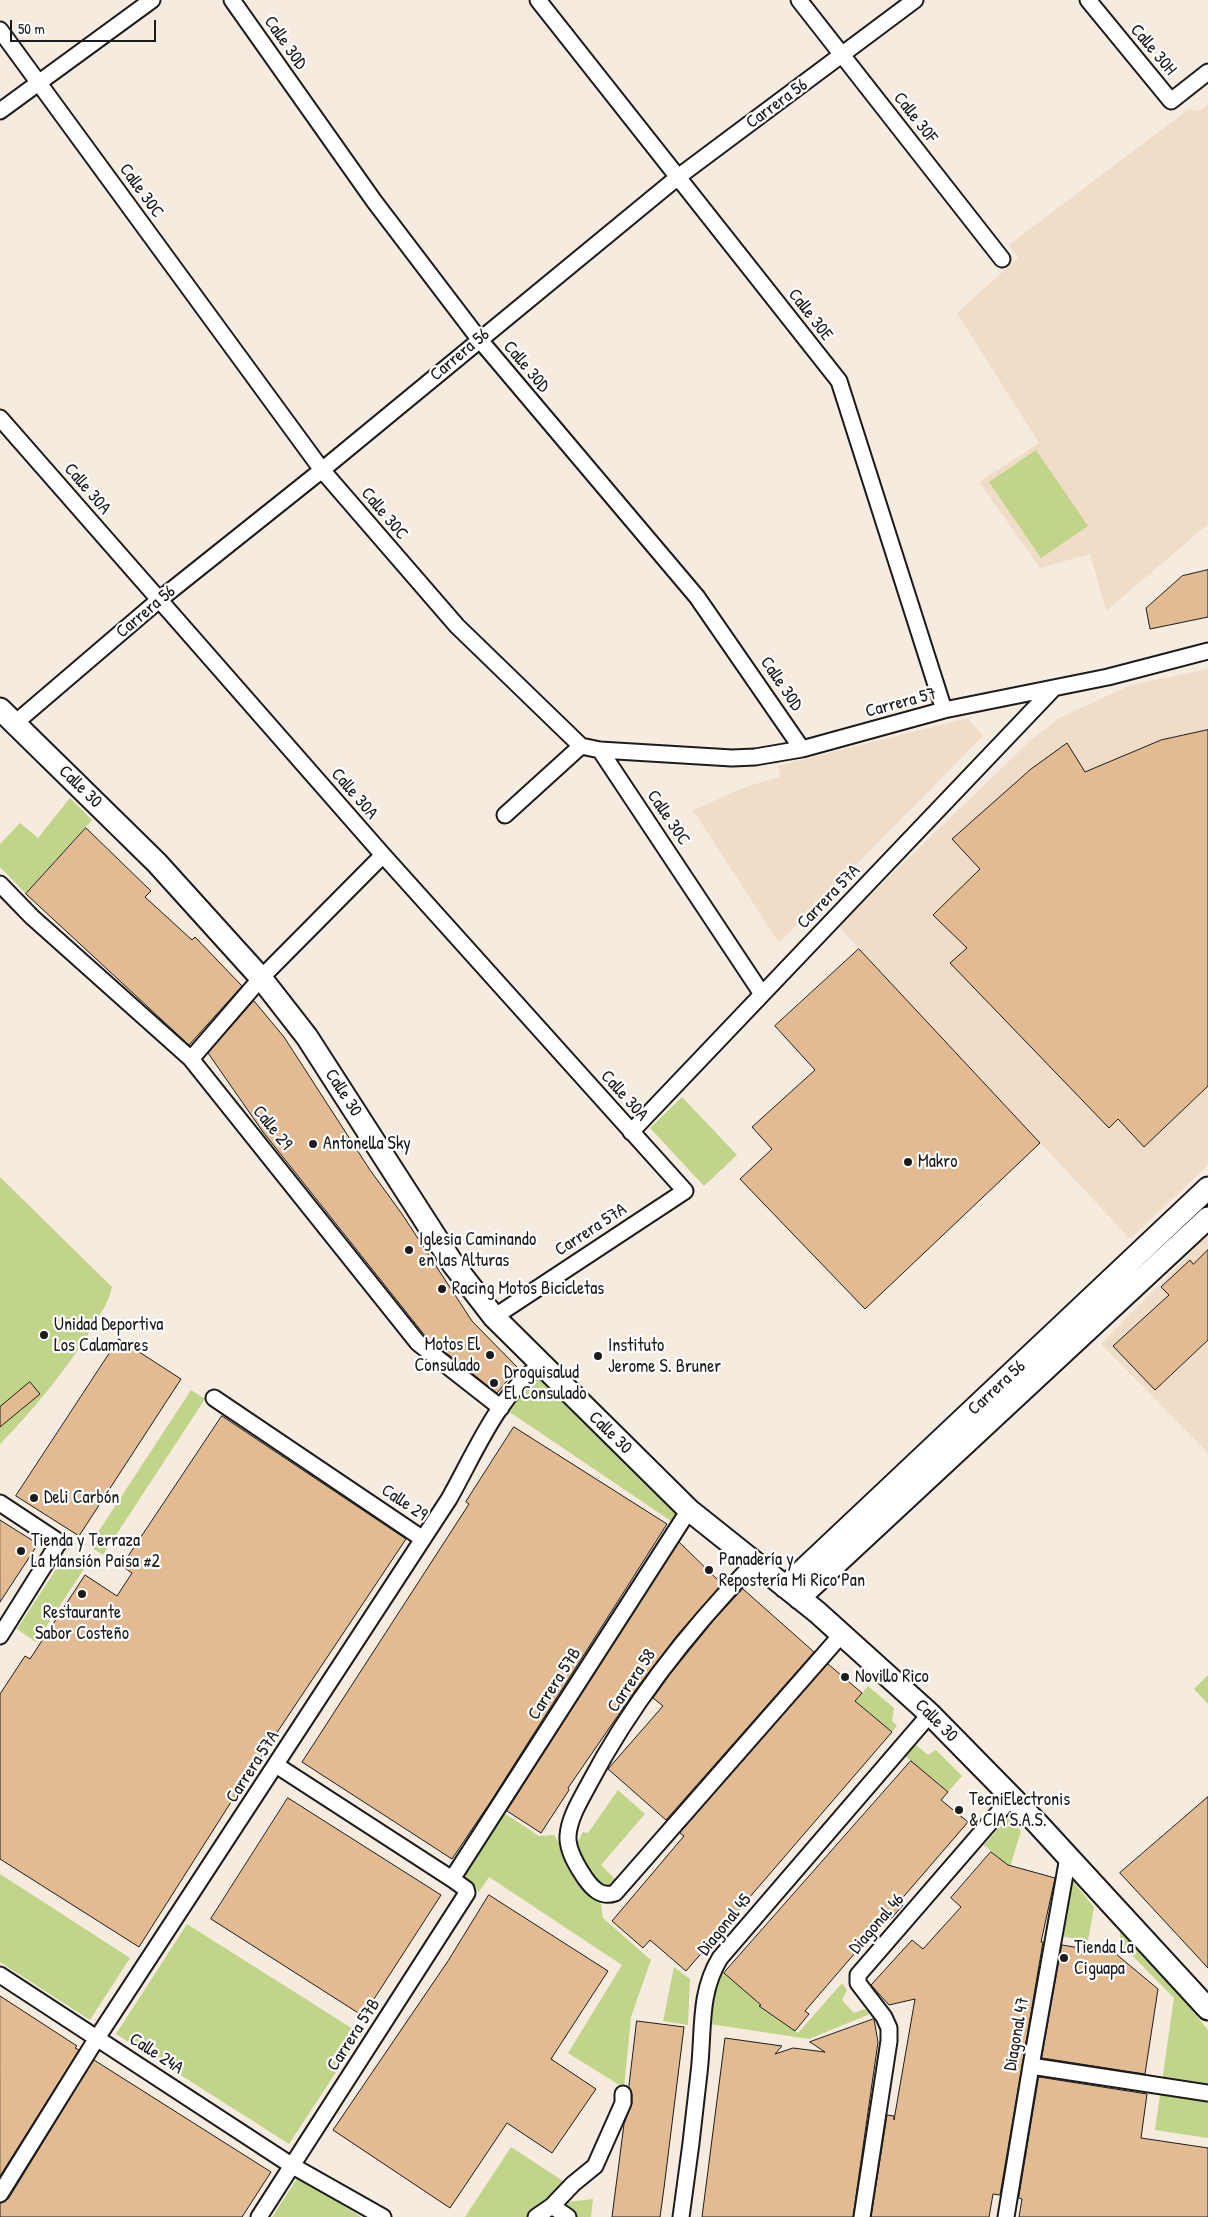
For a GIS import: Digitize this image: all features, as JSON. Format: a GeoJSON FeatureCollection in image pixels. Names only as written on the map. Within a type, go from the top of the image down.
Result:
{"type":"FeatureCollection","features":[{"type":"Feature","properties":{"kind":"main road","name":"Calle 30"},"geometry":{"type":"LineString","coordinates":[[7,716],[157,863],[261,978],[307,1038],[453,1264],[494,1317],[689,1510],[842,1634],[930,1714],[1012,1797],[1208,2009]]}},
{"type":"Feature","properties":{"kind":"main road","name":"Carrera 56"},"geometry":{"type":"LineString","coordinates":[[792,1592],[1208,1188]]}},
{"type":"Feature","properties":{"kind":"main road","name":"Carrera 56"},"geometry":{"type":"LineString","coordinates":[[792,1592],[1208,1218]]}},
{"type":"Feature","properties":{"kind":"street"},"geometry":{"type":"LineString","coordinates":[[0,111],[152,0]]}},
{"type":"Feature","properties":{"kind":"street","name":"Calle 30D"},"geometry":{"type":"LineString","coordinates":[[232,0],[374,200],[479,339],[697,597],[802,749]]}},
{"type":"Feature","properties":{"kind":"street","name":"Calle 30E"},"geometry":{"type":"LineString","coordinates":[[538,0],[839,381],[944,710]]}},
{"type":"Feature","properties":{"kind":"street","name":"Calle 30F"},"geometry":{"type":"LineString","coordinates":[[799,0],[1002,259]]}},
{"type":"Feature","properties":{"kind":"street","name":"Carrera 56"},"geometry":{"type":"LineString","coordinates":[[7,716],[159,600],[322,470],[678,177],[915,0]]}},
{"type":"Feature","properties":{"kind":"street","name":"Calle 30H"},"geometry":{"type":"LineString","coordinates":[[1088,0],[1171,101],[1208,72]]}},
{"type":"Feature","properties":{"kind":"street","name":"Calle 30C"},"geometry":{"type":"LineString","coordinates":[[0,30],[322,470],[457,626],[581,746]]}},
{"type":"Feature","properties":{"kind":"street","name":"Calle 30A"},"geometry":{"type":"LineString","coordinates":[[0,418],[383,855],[685,1191]]}},
{"type":"Feature","properties":{"kind":"street","name":"Carrera 57"},"geometry":{"type":"LineString","coordinates":[[600,750],[745,758],[802,749],[944,710],[1129,672],[1208,651]]}},
{"type":"Feature","properties":{"kind":"street","name":"Carrera 57A"},"geometry":{"type":"LineString","coordinates":[[631,1132],[1054,688]]}},
{"type":"Feature","properties":{"kind":"street"},"geometry":{"type":"LineString","coordinates":[[505,814],[581,746],[600,750]]}},
{"type":"Feature","properties":{"kind":"street","name":"Calle 30C"},"geometry":{"type":"LineString","coordinates":[[600,750],[762,994]]}},
{"type":"Feature","properties":{"kind":"street"},"geometry":{"type":"LineString","coordinates":[[191,1059],[261,978],[383,855]]}},
{"type":"Feature","properties":{"kind":"street","name":"Calle 29"},"geometry":{"type":"LineString","coordinates":[[0,884],[38,923],[191,1059],[418,1343],[500,1408]]}},
{"type":"Feature","properties":{"kind":"street","name":"Carrera 57A"},"geometry":{"type":"LineString","coordinates":[[494,1317],[685,1191]]}},
{"type":"Feature","properties":{"kind":"street","name":"Carrera 57A"},"geometry":{"type":"LineString","coordinates":[[1,2190],[97,2038],[449,1499],[500,1408],[526,1376],[540,1364]]}},
{"type":"Feature","properties":{"kind":"street","name":"Calle 29"},"geometry":{"type":"LineString","coordinates":[[214,1398],[423,1539]]}},
{"type":"Feature","properties":{"kind":"street"},"geometry":{"type":"LineString","coordinates":[[0,1503],[59,1542],[0,1636]]}},
{"type":"Feature","properties":{"kind":"street","name":"Carrera 57B"},"geometry":{"type":"LineString","coordinates":[[259,2217],[464,1900],[467,1893],[466,1889],[452,1878],[689,1510]]}},
{"type":"Feature","properties":{"kind":"street","name":"Carrera 58"},"geometry":{"type":"LineString","coordinates":[[754,1563],[699,1623],[661,1671],[598,1768],[576,1810],[568,1838],[574,1860],[593,1888],[604,1895],[615,1893],[842,1634]]}},
{"type":"Feature","properties":{"kind":"street","name":"Diagonal 45"},"geometry":{"type":"LineString","coordinates":[[681,2217],[694,2129],[704,2002],[711,1972],[724,1952],[930,1714]]}},
{"type":"Feature","properties":{"kind":"street"},"geometry":{"type":"LineString","coordinates":[[276,1765],[452,1878]]}},
{"type":"Feature","properties":{"kind":"street","name":"Diagonal 46"},"geometry":{"type":"LineString","coordinates":[[862,2217],[889,2040],[886,2021],[858,1983],[858,1975],[1012,1797]]}},
{"type":"Feature","properties":{"kind":"street","name":"Diagonal 47"},"geometry":{"type":"LineString","coordinates":[[1006,2217],[1030,2066],[1068,1857]]}},
{"type":"Feature","properties":{"kind":"street","name":"Calle 24A"},"geometry":{"type":"LineString","coordinates":[[0,1975],[291,2165],[383,2217]]}},
{"type":"Feature","properties":{"kind":"street"},"geometry":{"type":"LineString","coordinates":[[1030,2066],[1208,2094]]}},
{"type":"Feature","properties":{"kind":"street"},"geometry":{"type":"LineString","coordinates":[[536,2217],[552,2206],[573,2184],[595,2166],[622,2103],[623,2094]]}},
{"type":"Feature","properties":{"kind":"street"},"geometry":{"type":"LineString","coordinates":[[552,2206],[568,2217]]}},
{"type":"Feature","properties":{"kind":"shaded area"},"geometry":{"type":"Polygon","coordinates":[[[1208,104],[1208,524],[1106,611],[1090,554],[1040,568],[979,482],[1039,443],[957,313],[1018,258],[1009,245],[1189,109],[1199,111],[1208,104]]]}},
{"type":"Feature","properties":{"kind":"shaded area"},"geometry":{"type":"Polygon","coordinates":[[[1208,669],[1208,1165],[1130,1239],[838,926],[1032,739],[1059,718],[1131,685],[1208,669]]]}},
{"type":"Feature","properties":{"kind":"shaded area"},"geometry":{"type":"Polygon","coordinates":[[[968,718],[983,736],[779,943],[693,810],[748,786],[780,777],[778,766],[968,718]]]}},
{"type":"Feature","properties":{"kind":"shaded area"},"geometry":{"type":"Polygon","coordinates":[[[1208,1235],[1208,1453],[1101,1344],[1208,1235]]]}},
{"type":"Feature","properties":{"kind":"green space"},"geometry":{"type":"Polygon","coordinates":[[[1036,450],[1088,526],[1041,558],[989,482],[1036,450]]]}},
{"type":"Feature","properties":{"kind":"green space"},"geometry":{"type":"Polygon","coordinates":[[[70,798],[92,820],[26,894],[0,867],[0,844],[20,823],[38,838],[70,798]]]}},
{"type":"Feature","properties":{"kind":"green space"},"geometry":{"type":"Polygon","coordinates":[[[682,1097],[737,1155],[704,1186],[650,1128],[682,1097]]]}},
{"type":"Feature","properties":{"kind":"green space","name":"Unidad Deportiva Los Calamares"},"geometry":{"type":"Polygon","coordinates":[[[0,1177],[112,1287],[102,1312],[68,1364],[36,1405],[0,1444],[0,1177]]]}},
{"type":"Feature","properties":{"kind":"green space"},"geometry":{"type":"Polygon","coordinates":[[[537,1375],[677,1512],[671,1521],[508,1411],[537,1375]]]}},
{"type":"Feature","properties":{"kind":"green space"},"geometry":{"type":"Polygon","coordinates":[[[191,1390],[205,1399],[103,1555],[89,1546],[191,1390]]]}},
{"type":"Feature","properties":{"kind":"green space"},"geometry":{"type":"Polygon","coordinates":[[[64,1557],[84,1569],[36,1642],[17,1629],[64,1557]]]}},
{"type":"Feature","properties":{"kind":"green space"},"geometry":{"type":"Polygon","coordinates":[[[1208,1675],[1208,1704],[1194,1689],[1208,1675]]]}},
{"type":"Feature","properties":{"kind":"green space"},"geometry":{"type":"Polygon","coordinates":[[[868,1686],[894,1708],[892,1721],[897,1726],[892,1732],[855,1701],[868,1686]]]}},
{"type":"Feature","properties":{"kind":"green space"},"geometry":{"type":"Polygon","coordinates":[[[915,1744],[928,1755],[936,1750],[962,1776],[948,1792],[905,1756],[915,1744]]]}},
{"type":"Feature","properties":{"kind":"green space"},"geometry":{"type":"Polygon","coordinates":[[[618,1790],[645,1814],[601,1865],[617,1881],[610,1888],[601,1886],[576,1852],[576,1845],[583,1832],[588,1833],[618,1790]]]}},
{"type":"Feature","properties":{"kind":"green space"},"geometry":{"type":"Polygon","coordinates":[[[504,1813],[539,1836],[554,1835],[601,1904],[603,1918],[651,1960],[631,2017],[624,2088],[568,2053],[622,1965],[489,1877],[479,1892],[461,1878],[504,1813]]]}},
{"type":"Feature","properties":{"kind":"green space"},"geometry":{"type":"Polygon","coordinates":[[[1007,1818],[1021,1831],[1010,1867],[984,1845],[1007,1818]]]}},
{"type":"Feature","properties":{"kind":"green space"},"geometry":{"type":"Polygon","coordinates":[[[0,1874],[130,1958],[90,2020],[0,1962],[0,1874]]]}},
{"type":"Feature","properties":{"kind":"green space"},"geometry":{"type":"Polygon","coordinates":[[[1071,1879],[1094,1907],[1088,1941],[1061,1936],[1071,1879]]]}},
{"type":"Feature","properties":{"kind":"green space"},"geometry":{"type":"Polygon","coordinates":[[[187,1924],[361,2034],[289,2144],[116,2034],[187,1924]]]}},
{"type":"Feature","properties":{"kind":"green space"},"geometry":{"type":"Polygon","coordinates":[[[1120,1931],[1178,1993],[1208,2030],[1208,2138],[1155,2130],[1174,1998],[1120,1943],[1120,1931]]]}},
{"type":"Feature","properties":{"kind":"green space"},"geometry":{"type":"Polygon","coordinates":[[[674,1967],[690,1979],[688,2025],[663,2021],[674,1967]]]}},
{"type":"Feature","properties":{"kind":"green space"},"geometry":{"type":"Polygon","coordinates":[[[720,1969],[761,2005],[759,2006],[798,2033],[842,1983],[847,1990],[842,2000],[854,2013],[865,2009],[870,2014],[809,2039],[710,2024],[711,1999],[720,1969]]]}},
{"type":"Feature","properties":{"kind":"green space"},"geometry":{"type":"Polygon","coordinates":[[[511,2147],[566,2183],[526,2217],[465,2217],[511,2147]]]}},
{"type":"Feature","properties":{"kind":"green space"},"geometry":{"type":"Polygon","coordinates":[[[298,2177],[361,2217],[272,2217],[298,2177]]]}},
{"type":"Feature","properties":{"kind":"green space"},"geometry":{"type":"Polygon","coordinates":[[[593,2199],[591,2217],[556,2217],[568,2202],[593,2199]]]}},
{"type":"Feature","properties":{"kind":"building"},"geometry":{"type":"Polygon","coordinates":[[[1208,570],[1208,617],[1150,629],[1146,608],[1182,576],[1208,570]]]}},
{"type":"Feature","properties":{"kind":"building"},"geometry":{"type":"Polygon","coordinates":[[[1208,730],[1208,1086],[1144,1147],[1118,1119],[1109,1128],[950,963],[967,948],[933,915],[980,869],[952,839],[1031,769],[1067,743],[1085,772],[1161,740],[1208,730]]]}},
{"type":"Feature","properties":{"kind":"building"},"geometry":{"type":"Polygon","coordinates":[[[86,828],[151,891],[145,897],[192,940],[195,937],[242,986],[189,1045],[26,894],[86,828]]]}},
{"type":"Feature","properties":{"kind":"building"},"geometry":{"type":"Polygon","coordinates":[[[859,949],[1040,1143],[865,1309],[740,1179],[772,1149],[752,1127],[815,1070],[775,1026],[859,949]]]}},
{"type":"Feature","properties":{"kind":"building"},"geometry":{"type":"Polygon","coordinates":[[[254,1001],[284,1037],[370,1170],[402,1214],[472,1321],[518,1368],[497,1393],[426,1337],[263,1132],[208,1053],[254,1001]]]}},
{"type":"Feature","properties":{"kind":"building"},"geometry":{"type":"Polygon","coordinates":[[[1208,1250],[1208,1340],[1155,1390],[1113,1346],[1169,1295],[1161,1287],[1190,1260],[1193,1264],[1208,1250]]]}},
{"type":"Feature","properties":{"kind":"building"},"geometry":{"type":"Polygon","coordinates":[[[119,1339],[181,1379],[79,1536],[16,1496],[119,1339]]]}},
{"type":"Feature","properties":{"kind":"building"},"geometry":{"type":"Polygon","coordinates":[[[30,1382],[40,1394],[0,1427],[0,1407],[30,1382]]]}},
{"type":"Feature","properties":{"kind":"building"},"geometry":{"type":"Polygon","coordinates":[[[222,1416],[406,1539],[238,1791],[139,1947],[0,1859],[0,1694],[25,1656],[30,1659],[85,1575],[117,1596],[132,1573],[122,1566],[222,1416]]]}},
{"type":"Feature","properties":{"kind":"building"},"geometry":{"type":"Polygon","coordinates":[[[514,1427],[667,1524],[452,1859],[302,1762],[469,1504],[466,1502],[514,1427]]]}},
{"type":"Feature","properties":{"kind":"building"},"geometry":{"type":"Polygon","coordinates":[[[0,1520],[38,1544],[0,1602],[0,1520]]]}},
{"type":"Feature","properties":{"kind":"building"},"geometry":{"type":"Polygon","coordinates":[[[679,1542],[722,1584],[678,1634],[639,1685],[568,1788],[569,1790],[541,1833],[507,1811],[679,1542]]]}},
{"type":"Feature","properties":{"kind":"building"},"geometry":{"type":"Polygon","coordinates":[[[743,1589],[814,1652],[666,1820],[608,1769],[663,1706],[653,1698],[671,1673],[714,1620],[743,1589]]]}},
{"type":"Feature","properties":{"kind":"building"},"geometry":{"type":"Polygon","coordinates":[[[828,1664],[862,1693],[855,1701],[892,1732],[686,1971],[650,1940],[643,1948],[612,1921],[684,1836],[680,1833],[828,1664]]]}},
{"type":"Feature","properties":{"kind":"building"},"geometry":{"type":"Polygon","coordinates":[[[911,1761],[948,1792],[941,1800],[968,1822],[899,1902],[903,1905],[890,1920],[886,1917],[805,2011],[809,2014],[795,2031],[759,2006],[761,2005],[724,1973],[911,1761]]]}},
{"type":"Feature","properties":{"kind":"building"},"geometry":{"type":"Polygon","coordinates":[[[1208,1797],[1208,1968],[1120,1873],[1208,1797]]]}},
{"type":"Feature","properties":{"kind":"building"},"geometry":{"type":"Polygon","coordinates":[[[288,1798],[441,1895],[363,2016],[211,1919],[288,1798]]]}},
{"type":"Feature","properties":{"kind":"building"},"geometry":{"type":"Polygon","coordinates":[[[991,1852],[1008,1865],[1055,1878],[1041,1942],[1043,1942],[1000,2195],[993,2194],[989,2217],[871,2217],[887,2115],[894,2116],[894,2120],[915,1999],[889,2005],[871,1985],[912,1940],[923,1949],[961,1907],[951,1898],[991,1852]]]}},
{"type":"Feature","properties":{"kind":"building"},"geometry":{"type":"Polygon","coordinates":[[[489,1895],[608,1971],[551,2059],[596,2089],[552,2153],[507,2123],[450,2208],[333,2130],[448,1961],[489,1895]]]}},
{"type":"Feature","properties":{"kind":"building"},"geometry":{"type":"Polygon","coordinates":[[[1062,1945],[1116,1954],[1158,1989],[1145,2074],[1042,2058],[1062,1945]]]}},
{"type":"Feature","properties":{"kind":"building"},"geometry":{"type":"Polygon","coordinates":[[[0,1996],[77,2046],[75,2048],[79,2050],[0,2176],[0,1996]]]}},
{"type":"Feature","properties":{"kind":"building"},"geometry":{"type":"Polygon","coordinates":[[[874,2019],[878,2042],[853,2217],[702,2217],[725,2038],[782,2046],[775,2054],[793,2048],[825,2052],[810,2042],[874,2019]]]}},
{"type":"Feature","properties":{"kind":"building"},"geometry":{"type":"Polygon","coordinates":[[[637,2021],[684,2027],[664,2188],[660,2217],[612,2217],[624,2124],[632,2103],[632,2094],[629,2087],[637,2021]]]}},
{"type":"Feature","properties":{"kind":"building"},"geometry":{"type":"Polygon","coordinates":[[[94,2060],[271,2172],[242,2217],[0,2217],[0,2203],[8,2199],[94,2060]]]}},
{"type":"Feature","properties":{"kind":"building"},"geometry":{"type":"Polygon","coordinates":[[[1039,2077],[1147,2094],[1141,2138],[1208,2148],[1208,2217],[1019,2217],[1022,2199],[1019,2198],[1039,2077]]]}},
{"type":"Feature","properties":{"kind":"place","name":"Antonella Sky"},"geometry":{"type":"Point","coordinates":[313,1144]}},
{"type":"Feature","properties":{"kind":"place","name":"Makro"},"geometry":{"type":"Point","coordinates":[908,1162]}},
{"type":"Feature","properties":{"kind":"place","name":"Iglesia Caminando en las Alturas"},"geometry":{"type":"Point","coordinates":[409,1250]}},
{"type":"Feature","properties":{"kind":"place","name":"Racing Motos Bicicletas"},"geometry":{"type":"Point","coordinates":[442,1289]}},
{"type":"Feature","properties":{"kind":"place","name":"Unidad Deportiva Los Calamares"},"geometry":{"type":"Point","coordinates":[44,1335]}},
{"type":"Feature","properties":{"kind":"place","name":"Motos El Consulado"},"geometry":{"type":"Point","coordinates":[490,1355]}},
{"type":"Feature","properties":{"kind":"place","name":"Instituto Jerome S. Bruner"},"geometry":{"type":"Point","coordinates":[598,1356]}},
{"type":"Feature","properties":{"kind":"place","name":"Droguisalud El Consulado"},"geometry":{"type":"Point","coordinates":[494,1383]}},
{"type":"Feature","properties":{"kind":"place","name":"Deli Carbón"},"geometry":{"type":"Point","coordinates":[34,1498]}},
{"type":"Feature","properties":{"kind":"place","name":"Tienda y Terraza La Mansión Paisa #2"},"geometry":{"type":"Point","coordinates":[21,1551]}},
{"type":"Feature","properties":{"kind":"place","name":"Panadería y Repostería Mi Rico Pan"},"geometry":{"type":"Point","coordinates":[709,1570]}},
{"type":"Feature","properties":{"kind":"place","name":"Restaurante Sabor Costeño"},"geometry":{"type":"Point","coordinates":[82,1594]}},
{"type":"Feature","properties":{"kind":"place","name":"Novillo Rico"},"geometry":{"type":"Point","coordinates":[845,1677]}},
{"type":"Feature","properties":{"kind":"place","name":"TecniElectronis & CIA S.A.S."},"geometry":{"type":"Point","coordinates":[959,1810]}},
{"type":"Feature","properties":{"kind":"place","name":"Tienda La Ciguapa"},"geometry":{"type":"Point","coordinates":[1064,1958]}}]}
